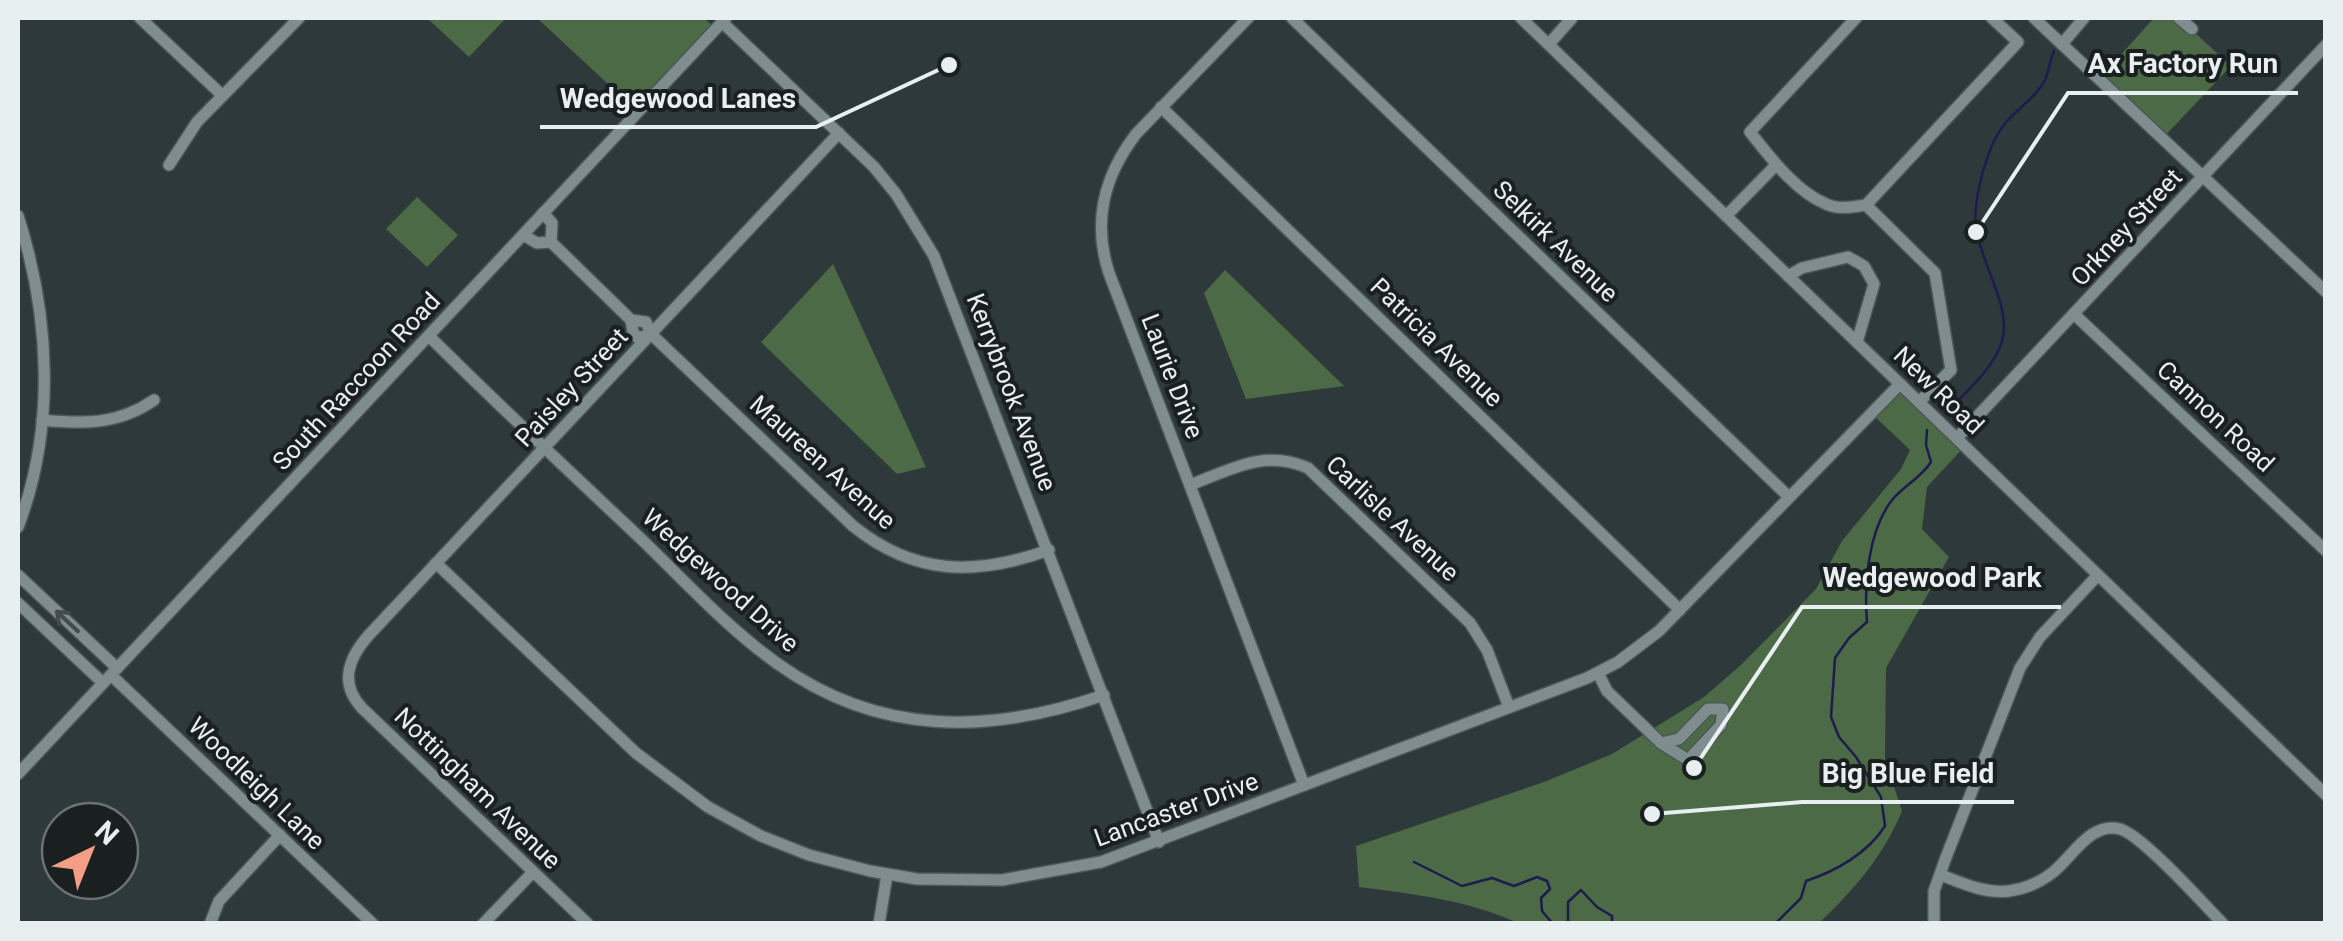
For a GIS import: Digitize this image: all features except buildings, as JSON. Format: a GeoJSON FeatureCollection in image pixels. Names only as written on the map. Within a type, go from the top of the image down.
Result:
{"type":"FeatureCollection","features":[{"type":"Feature","properties":{"kind":"street"},"geometry":{"type":"LineString","coordinates":[[140,18],[222,96]]}},
{"type":"Feature","properties":{"kind":"street"},"geometry":{"type":"LineString","coordinates":[[169,165],[191,130],[299,18]]}},
{"type":"Feature","properties":{"kind":"street","name":"Laurie Drive"},"geometry":{"type":"LineString","coordinates":[[1248,18],[1136,134],[1115,164],[1103,199],[1102,241],[1109,273],[1304,785]]}},
{"type":"Feature","properties":{"kind":"street","name":"Selkirk Avenue"},"geometry":{"type":"LineString","coordinates":[[1292,18],[1789,498]]}},
{"type":"Feature","properties":{"kind":"street","name":"New Road"},"geometry":{"type":"LineString","coordinates":[[1521,18],[2326,795]]}},
{"type":"Feature","properties":{"kind":"street"},"geometry":{"type":"LineString","coordinates":[[1549,44],[1572,18]]}},
{"type":"Feature","properties":{"kind":"street"},"geometry":{"type":"LineString","coordinates":[[1856,18],[1750,132],[1776,165],[1827,205],[1846,208],[1866,205],[2018,42],[1992,18]]}},
{"type":"Feature","properties":{"kind":"street"},"geometry":{"type":"LineString","coordinates":[[2034,18],[2326,292]]}},
{"type":"Feature","properties":{"kind":"street"},"geometry":{"type":"LineString","coordinates":[[2062,44],[2084,18],[2098,18]]}},
{"type":"Feature","properties":{"kind":"street"},"geometry":{"type":"LineString","coordinates":[[2180,18],[2192,28]]}},
{"type":"Feature","properties":{"kind":"street","name":"Kerrybrook Avenue"},"geometry":{"type":"LineString","coordinates":[[724,20],[896,194],[934,256],[1159,842]]}},
{"type":"Feature","properties":{"kind":"street","name":"South Raccoon Road"},"geometry":{"type":"LineString","coordinates":[[18,774],[724,20]]}},
{"type":"Feature","properties":{"kind":"street","name":"Orkney Street"},"geometry":{"type":"LineString","coordinates":[[1957,438],[2326,44]]}},
{"type":"Feature","properties":{"kind":"street"},"geometry":{"type":"LineString","coordinates":[[2316,56],[2326,66]]}},
{"type":"Feature","properties":{"kind":"street","name":"Patricia Avenue"},"geometry":{"type":"LineString","coordinates":[[1162,107],[1680,610]]}},
{"type":"Feature","properties":{"kind":"street","name":"Paisley Street"},"geometry":{"type":"LineString","coordinates":[[348,678],[348,666],[357,648],[839,133]]}},
{"type":"Feature","properties":{"kind":"street"},"geometry":{"type":"LineString","coordinates":[[1726,216],[1776,165]]}},
{"type":"Feature","properties":{"kind":"street"},"geometry":{"type":"LineString","coordinates":[[1866,205],[1935,273],[1950,370],[1919,402]]}},
{"type":"Feature","properties":{"kind":"street"},"geometry":{"type":"LineString","coordinates":[[523,235],[537,244],[551,242],[552,223],[543,213]]}},
{"type":"Feature","properties":{"kind":"street"},"geometry":{"type":"LineString","coordinates":[[18,216],[43,329],[42,420],[34,471],[18,526]]}},
{"type":"Feature","properties":{"kind":"street","name":"Maureen Avenue"},"geometry":{"type":"LineString","coordinates":[[551,242],[631,320],[646,322],[651,334],[852,526],[885,548],[922,562],[966,569],[1004,564],[1049,550]]}},
{"type":"Feature","properties":{"kind":"street"},"geometry":{"type":"LineString","coordinates":[[1788,276],[1802,268],[1848,256],[1864,266],[1874,284],[1857,342]]}},
{"type":"Feature","properties":{"kind":"street","name":"Cannon Road"},"geometry":{"type":"LineString","coordinates":[[2075,314],[2326,550]]}},
{"type":"Feature","properties":{"kind":"street","name":"Wedgewood Drive"},"geometry":{"type":"LineString","coordinates":[[429,336],[754,646],[797,677],[835,696],[897,716],[966,724],[1036,716],[1104,695]]}},
{"type":"Feature","properties":{"kind":"street","name":"Lancaster Drive"},"geometry":{"type":"LineString","coordinates":[[436,563],[636,752],[684,791],[733,822],[778,844],[886,875],[970,881],[1039,876],[1101,862],[1159,842],[1598,673],[1640,648],[1680,610],[1900,384]]}},
{"type":"Feature","properties":{"kind":"street"},"geometry":{"type":"LineString","coordinates":[[42,420],[105,422],[131,414],[154,400]]}},
{"type":"Feature","properties":{"kind":"street","name":"Carlisle Avenue"},"geometry":{"type":"LineString","coordinates":[[1190,485],[1261,459],[1282,459],[1308,468],[1470,623],[1486,650],[1509,707]]}},
{"type":"Feature","properties":{"kind":"street"},"geometry":{"type":"LineString","coordinates":[[18,575],[111,675]]}},
{"type":"Feature","properties":{"kind":"street"},"geometry":{"type":"LineString","coordinates":[[1934,924],[1934,891],[2020,668],[2040,637],[2098,575]]}},
{"type":"Feature","properties":{"kind":"street"},"geometry":{"type":"LineString","coordinates":[[18,603],[111,675]]}},
{"type":"Feature","properties":{"kind":"street"},"geometry":{"type":"LineString","coordinates":[[1598,673],[1607,690],[1660,743],[1688,760],[1721,725],[1724,709],[1708,709],[1679,739],[1660,743]]}},
{"type":"Feature","properties":{"kind":"street","name":"Woodleigh Lane"},"geometry":{"type":"LineString","coordinates":[[111,675],[372,924]]}},
{"type":"Feature","properties":{"kind":"street","name":"Nottingham Avenue"},"geometry":{"type":"LineString","coordinates":[[348,678],[353,698],[362,708],[588,924]]}},
{"type":"Feature","properties":{"kind":"street"},"geometry":{"type":"LineString","coordinates":[[1941,875],[1994,891],[2029,886],[2052,874],[2090,836],[2099,830],[2116,828],[2136,838],[2224,924]]}},
{"type":"Feature","properties":{"kind":"street"},"geometry":{"type":"LineString","coordinates":[[210,924],[218,901],[280,835]]}},
{"type":"Feature","properties":{"kind":"street"},"geometry":{"type":"LineString","coordinates":[[483,924],[534,872]]}},
{"type":"Feature","properties":{"kind":"street"},"geometry":{"type":"LineString","coordinates":[[879,924],[886,875]]}},
{"type":"Feature","properties":{"kind":"green space"},"geometry":{"type":"Polygon","coordinates":[[[427,18],[506,18],[469,57],[427,18]]]}},
{"type":"Feature","properties":{"kind":"green space"},"geometry":{"type":"Polygon","coordinates":[[[537,18],[704,18],[716,29],[638,112],[537,18]]]}},
{"type":"Feature","properties":{"kind":"green space"},"geometry":{"type":"Polygon","coordinates":[[[2154,18],[2179,18],[2231,66],[2162,139],[2099,79],[2154,18]]]}},
{"type":"Feature","properties":{"kind":"green space"},"geometry":{"type":"Polygon","coordinates":[[[417,197],[458,235],[427,267],[386,229],[417,197]]]}},
{"type":"Feature","properties":{"kind":"green space"},"geometry":{"type":"Polygon","coordinates":[[[833,264],[926,467],[897,474],[761,342],[833,264]]]}},
{"type":"Feature","properties":{"kind":"green space"},"geometry":{"type":"Polygon","coordinates":[[[1225,270],[1344,386],[1246,399],[1204,293],[1225,270]]]}},
{"type":"Feature","properties":{"kind":"green space"},"geometry":{"type":"Polygon","coordinates":[[[1900,384],[1965,446],[1927,487],[1922,529],[1949,557],[1886,668],[1885,759],[1902,811],[1867,871],[1819,923],[1518,923],[1460,903],[1359,887],[1356,846],[1544,782],[1612,754],[1704,697],[1741,665],[1816,589],[1842,541],[1901,469],[1910,450],[1871,413],[1900,384]]]}},
{"type":"Feature","properties":{"kind":"waterway"},"geometry":{"type":"LineString","coordinates":[[1951,408],[1988,368],[2002,341],[2002,310],[1976,224],[1977,196],[1985,164],[2003,126],[2041,86],[2054,51]]}},
{"type":"Feature","properties":{"kind":"waterway"},"geometry":{"type":"LineString","coordinates":[[1775,924],[1801,898],[1806,881],[1850,860],[1870,845],[1885,826],[1881,797],[1839,737],[1831,717],[1835,658],[1867,622],[1867,575],[1873,542],[1892,500],[1931,462],[1927,430]]}},
{"type":"Feature","properties":{"kind":"waterway"},"geometry":{"type":"LineString","coordinates":[[1414,862],[1462,886],[1492,878],[1514,886],[1537,877],[1547,881],[1550,889],[1541,898],[1542,911],[1553,924]]}},
{"type":"Feature","properties":{"kind":"waterway"},"geometry":{"type":"LineString","coordinates":[[1568,924],[1568,902],[1581,890],[1612,916],[1612,924]]}},
{"type":"Feature","properties":{"kind":"place","name":"Wedgewood Lanes"},"geometry":{"type":"Point","coordinates":[949,65]}},
{"type":"Feature","properties":{"kind":"place","name":"Ax Factory Run"},"geometry":{"type":"Point","coordinates":[1976,232]}},
{"type":"Feature","properties":{"kind":"place","name":"Wedgewood Park"},"geometry":{"type":"Point","coordinates":[1694,768]}},
{"type":"Feature","properties":{"kind":"place","name":"Big Blue Field"},"geometry":{"type":"Point","coordinates":[1652,814]}}]}
